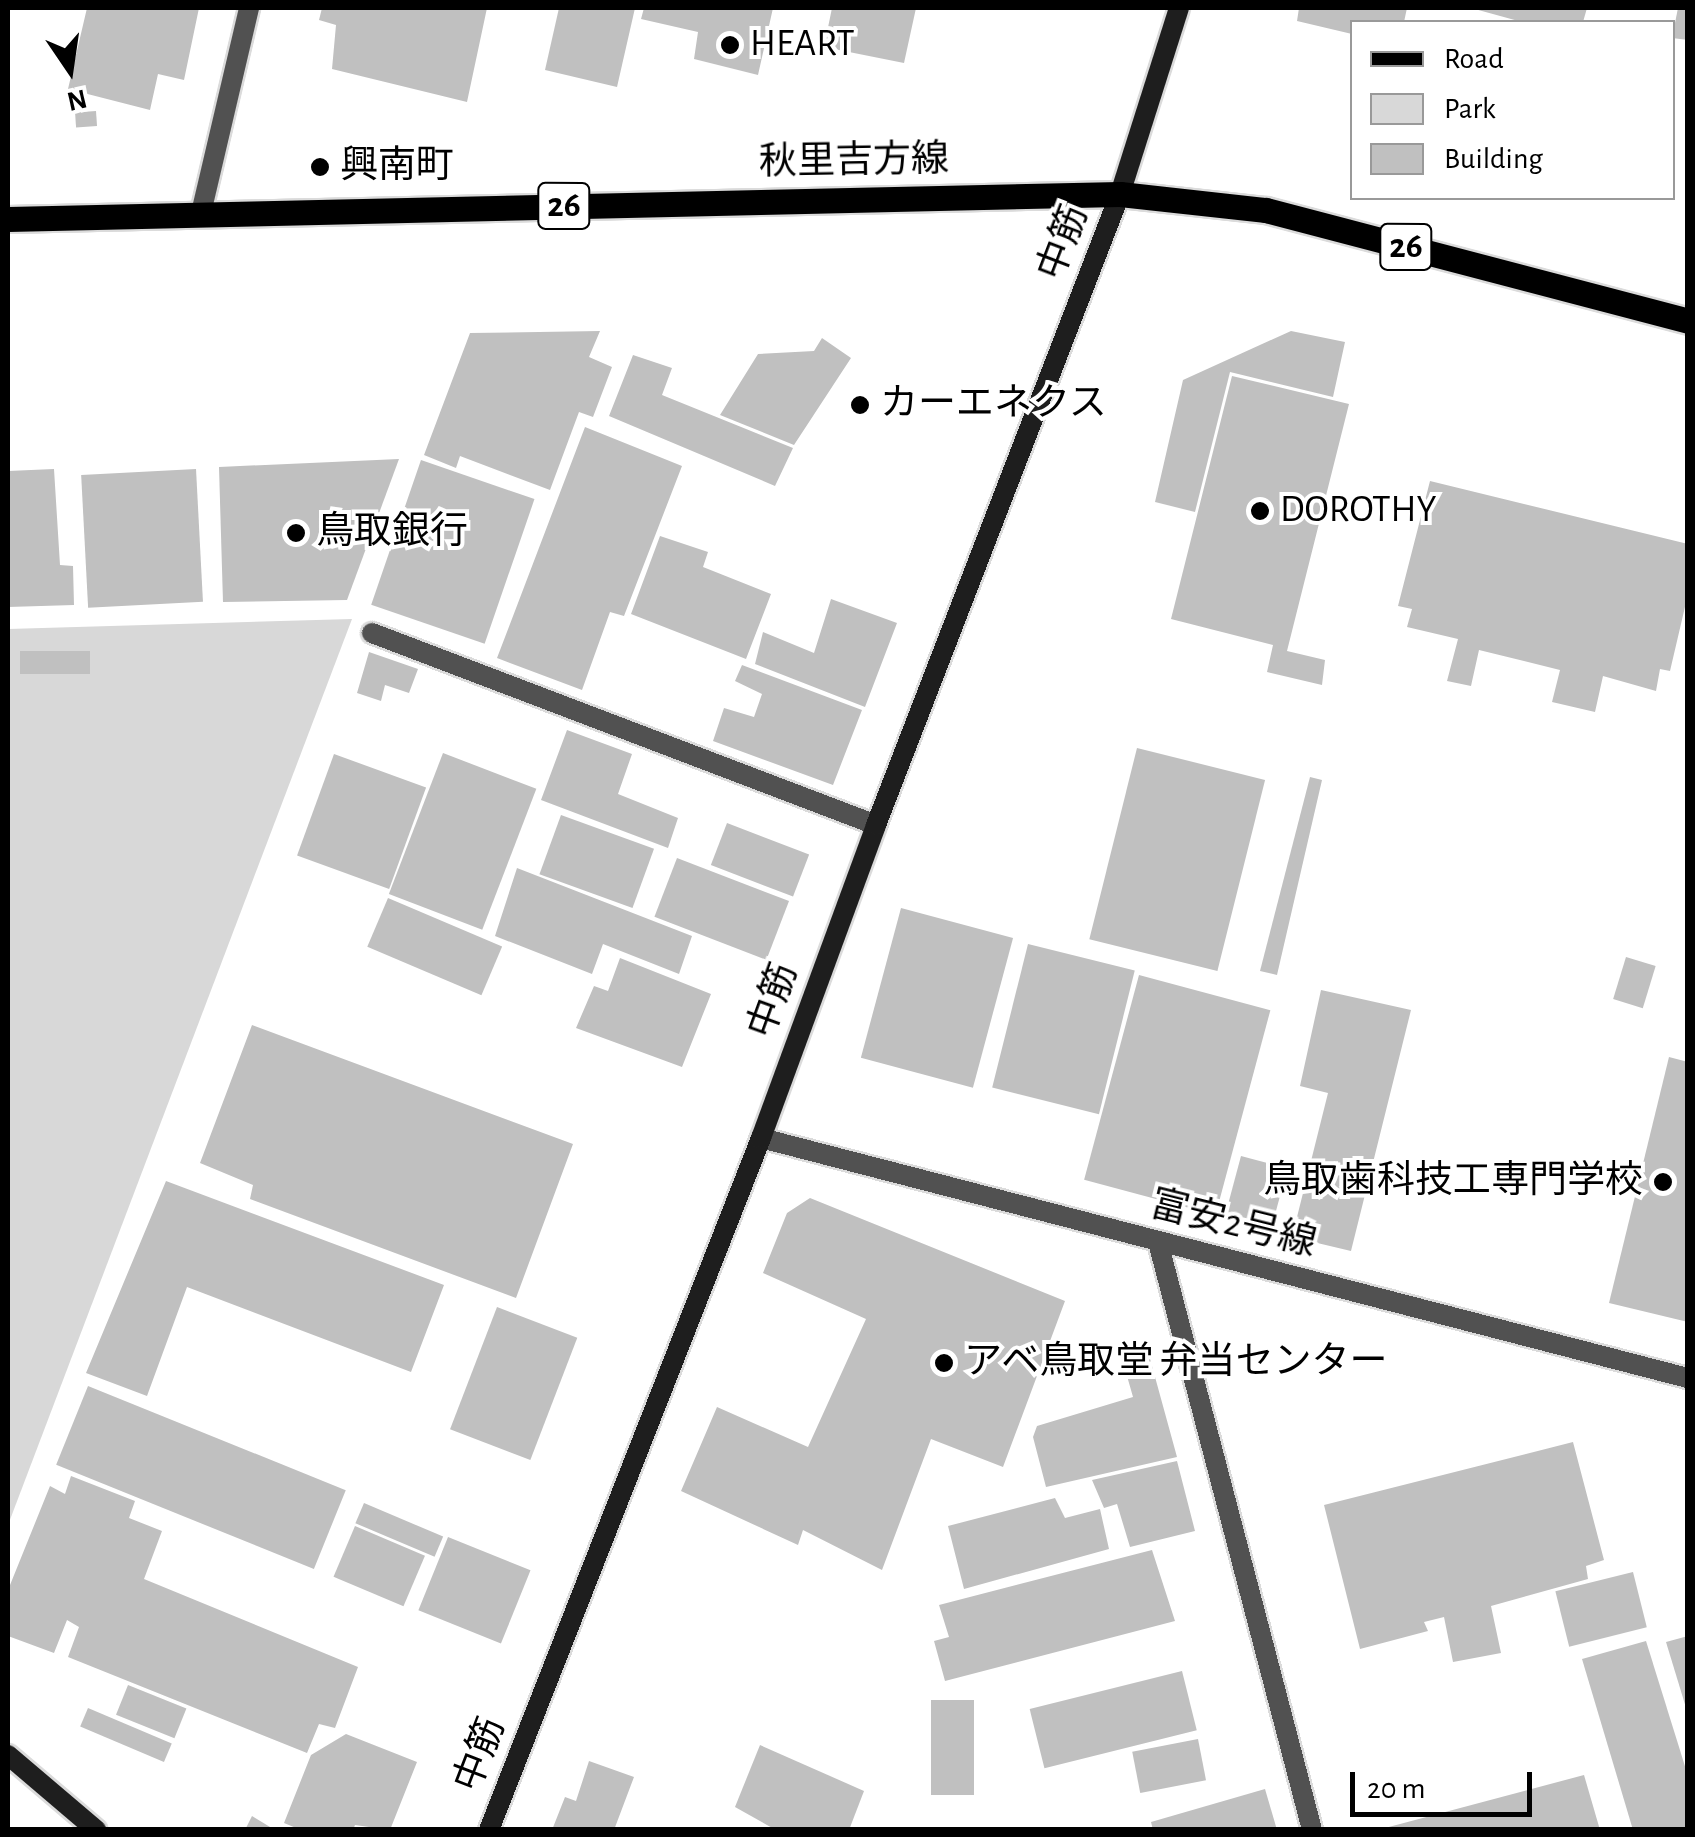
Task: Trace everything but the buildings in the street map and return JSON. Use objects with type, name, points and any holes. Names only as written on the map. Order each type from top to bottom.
[{"type":"main road","name":"秋里吉方線","points":[[8,219],[1120,194],[1266,210],[1688,320]]},
{"type":"street","points":[[201,213],[250,8]]},
{"type":"street","name":"中筋","points":[[489,1830],[761,1138],[876,825],[1120,194],[1179,8]]},
{"type":"street","points":[[372,633],[876,825]]},
{"type":"street","name":"富安2号線","points":[[761,1138],[1688,1378]]},
{"type":"street","points":[[1158,1242],[1312,1830]]},
{"type":"street","points":[[8,1754],[96,1830]]},
{"type":"green space","points":[[352,619],[8,1525],[8,629]]},
{"type":"place","name":"HEART","points":[[730,45]]},
{"type":"place","name":"興南町","points":[[320,167]]},
{"type":"place","name":"カーエネクス","points":[[860,405]]},
{"type":"place","name":"DOROTHY","points":[[1260,511]]},
{"type":"place","name":"鳥取銀行","points":[[296,533]]},
{"type":"place","name":"鳥取歯科技工専門学校","points":[[1663,1182]]},
{"type":"place","name":"アベ鳥取堂 弁当センター","points":[[944,1363]]}]
